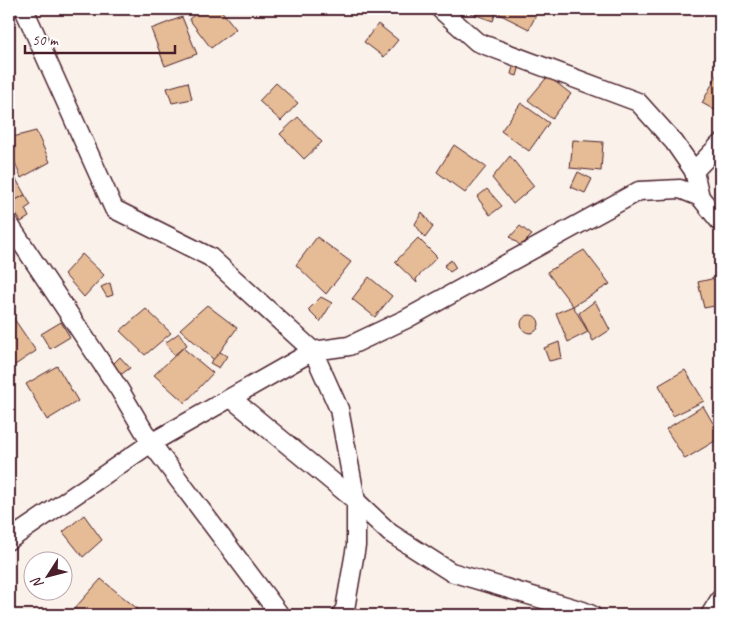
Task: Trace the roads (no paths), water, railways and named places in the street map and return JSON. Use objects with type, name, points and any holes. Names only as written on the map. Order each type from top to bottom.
[{"type":"street","points":[[24,9],[114,209],[210,257],[313,351],[339,409],[356,501],[356,546],[345,609],[341,615]]},
{"type":"street","points":[[440,9],[477,42],[638,102],[674,142],[694,171],[700,197],[720,222]]},
{"type":"street","points":[[694,171],[720,144]]},
{"type":"street","points":[[9,540],[151,443],[313,351],[349,346],[406,319],[639,191],[680,189],[700,197]]},
{"type":"street","points":[[9,224],[119,389],[151,443],[280,615]]},
{"type":"street","points":[[231,398],[356,501],[390,532],[451,572],[592,615]]},
{"type":"street","points":[[710,615],[720,599]]}]
